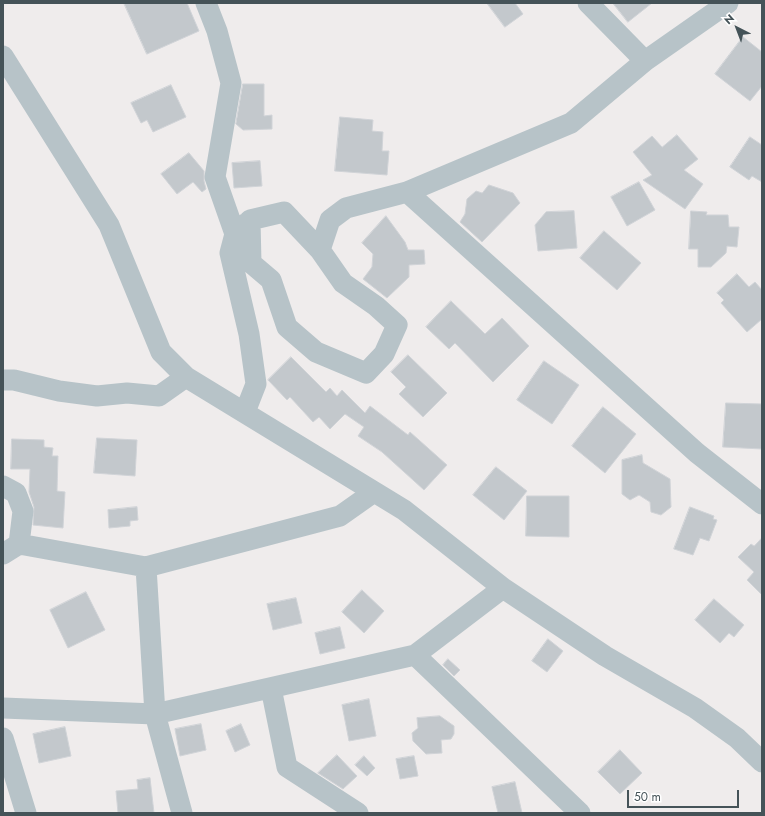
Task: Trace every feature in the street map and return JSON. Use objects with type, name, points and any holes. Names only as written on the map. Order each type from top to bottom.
[{"type":"street","points":[[206,3],[217,31],[231,83],[215,177],[235,234]]},
{"type":"street","points":[[588,3],[645,61]]},
{"type":"street","points":[[320,250],[330,220],[346,208],[407,192],[571,123],[645,61],[728,3]]},
{"type":"street","points":[[3,56],[109,225],[162,352],[186,377],[404,510],[503,588],[605,656],[694,708],[737,738],[762,762]]},
{"type":"street","points":[[407,192],[697,453],[762,504]]},
{"type":"street","points":[[245,412],[256,384],[249,334],[230,253],[235,234],[250,220],[284,212],[320,250],[343,283],[376,306],[397,325],[384,354],[366,373],[316,352],[287,327],[271,280],[251,264],[250,220]]},
{"type":"street","points":[[3,380],[14,380],[59,392],[97,396],[127,393],[159,396],[186,377]]},
{"type":"street","points":[[3,486],[16,493],[23,512],[11,549],[146,567],[340,516],[374,492]]},
{"type":"street","points":[[146,567],[155,714],[182,813]]},
{"type":"street","points":[[3,708],[155,714],[415,655],[503,588]]},
{"type":"street","points":[[415,655],[574,811]]},
{"type":"street","points":[[271,688],[287,767],[358,813]]},
{"type":"street","points":[[3,738],[26,813]]},
{"type":"building","points":[[124,3],[187,3],[199,31],[147,54]]},
{"type":"building","points":[[487,3],[515,3],[523,14],[505,27]]},
{"type":"building","points":[[613,3],[652,3],[628,22]]},
{"type":"building","points":[[743,37],[762,52],[762,86],[750,101],[715,74]]},
{"type":"building","points":[[243,84],[264,84],[264,116],[272,115],[272,129],[243,130],[236,124]]},
{"type":"building","points":[[171,85],[186,117],[153,132],[147,120],[141,123],[131,103]]},
{"type":"building","points":[[340,117],[373,120],[372,131],[383,132],[382,151],[389,151],[387,175],[335,171]]},
{"type":"building","points":[[677,135],[698,159],[684,170],[703,184],[685,209],[643,180],[652,175],[633,152],[652,136],[662,147]]},
{"type":"building","points":[[750,137],[762,145],[762,182],[752,176],[749,180],[730,167]]},
{"type":"building","points":[[189,153],[204,171],[206,189],[202,192],[193,182],[177,194],[161,174]]},
{"type":"building","points":[[260,161],[262,186],[234,188],[232,163]]},
{"type":"building","points":[[639,182],[655,210],[627,226],[611,197]]},
{"type":"building","points":[[489,185],[513,193],[520,203],[482,242],[460,222],[465,214],[467,199],[476,191],[482,193]]},
{"type":"building","points":[[574,211],[577,248],[538,251],[535,225],[546,212]]},
{"type":"building","points":[[691,211],[707,212],[706,215],[728,215],[729,227],[739,227],[737,247],[727,246],[726,253],[711,267],[698,267],[698,249],[689,249]]},
{"type":"building","points":[[386,216],[405,242],[408,250],[424,250],[425,264],[409,265],[409,277],[387,298],[363,279],[372,267],[373,254],[362,243]]},
{"type":"building","points":[[604,231],[641,263],[617,290],[580,258]]},
{"type":"building","points":[[737,274],[749,287],[755,282],[762,290],[762,319],[747,332],[721,303],[724,300],[717,293]]},
{"type":"building","points":[[451,301],[485,334],[502,318],[529,346],[493,382],[455,343],[449,349],[426,327]]},
{"type":"building","points":[[408,355],[447,393],[423,417],[399,394],[406,387],[391,372]]},
{"type":"building","points":[[291,357],[326,392],[330,388],[337,396],[342,390],[365,413],[370,406],[408,435],[410,432],[447,465],[424,490],[382,452],[358,436],[364,427],[345,414],[330,429],[319,417],[313,422],[290,397],[287,400],[268,380]]},
{"type":"building","points":[[544,361],[579,385],[552,424],[517,400]]},
{"type":"building","points":[[726,403],[762,404],[762,449],[723,447]]},
{"type":"building","points":[[603,407],[636,434],[605,473],[572,446]]},
{"type":"building","points":[[97,438],[137,440],[135,476],[94,473]]},
{"type":"building","points":[[12,439],[44,440],[44,447],[53,448],[52,456],[58,456],[57,491],[65,492],[63,528],[33,525],[34,507],[29,492],[30,469],[11,469]]},
{"type":"building","points":[[642,455],[643,463],[670,479],[671,507],[661,515],[651,512],[650,502],[639,495],[630,500],[622,494],[622,460]]},
{"type":"building","points":[[496,467],[527,491],[504,520],[473,495]]},
{"type":"building","points":[[527,496],[569,496],[569,537],[526,536]]},
{"type":"building","points":[[137,507],[138,520],[130,521],[130,526],[109,528],[108,510]]},
{"type":"building","points":[[690,507],[714,516],[713,519],[717,520],[709,541],[700,538],[693,555],[674,549]]},
{"type":"building","points":[[762,538],[762,595],[747,580],[754,572],[738,557],[751,544],[754,546]]},
{"type":"building","points":[[362,590],[384,611],[364,633],[342,612]]},
{"type":"building","points":[[86,592],[105,630],[68,648],[50,610]]},
{"type":"building","points":[[296,598],[302,623],[273,630],[267,604]]},
{"type":"building","points":[[714,599],[744,625],[734,637],[729,633],[720,643],[695,620]]},
{"type":"building","points":[[340,627],[345,648],[320,654],[315,633]]},
{"type":"building","points":[[548,639],[563,651],[547,672],[532,661]]},
{"type":"building","points":[[448,659],[460,670],[454,676],[443,665]]},
{"type":"building","points":[[369,699],[376,736],[349,741],[342,705]]},
{"type":"building","points":[[440,716],[454,726],[454,734],[451,739],[441,740],[442,753],[426,754],[413,741],[412,733],[418,728],[417,718]]},
{"type":"building","points":[[201,724],[206,750],[180,756],[175,729]]},
{"type":"building","points":[[241,724],[250,745],[235,752],[226,731]]},
{"type":"building","points":[[65,727],[71,756],[39,763],[33,734]]},
{"type":"building","points":[[620,750],[642,773],[620,794],[598,772]]},
{"type":"building","points":[[337,755],[357,776],[343,789],[318,773]]},
{"type":"building","points":[[364,756],[375,768],[367,776],[355,765]]},
{"type":"building","points":[[414,756],[418,776],[400,779],[396,759]]},
{"type":"building","points":[[150,778],[154,813],[118,813],[116,791],[138,789],[137,780]]},
{"type":"building","points":[[515,782],[522,813],[498,813],[492,787]]}]
